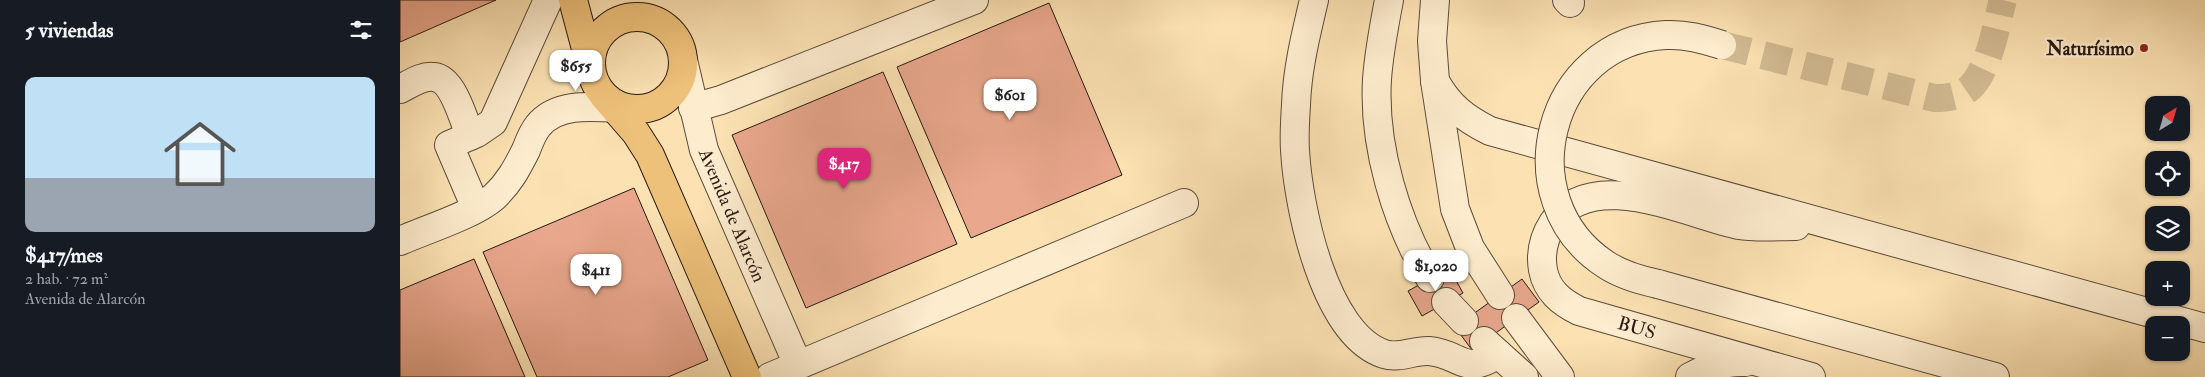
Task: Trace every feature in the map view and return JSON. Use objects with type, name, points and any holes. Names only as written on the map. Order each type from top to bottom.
[{"type":"main road","points":[[573,0],[595,82],[617,104],[650,155],[747,377]]},
{"type":"main road","points":[[617,104],[649,108],[669,96],[675,90],[682,76],[683,60],[679,44],[653,0]]},
{"type":"main road","points":[[591,68],[591,54],[596,40],[605,28],[618,20],[632,16],[646,17],[660,23],[671,32]]},
{"type":"lane","points":[[476,208],[448,145],[470,136],[493,122],[548,0]]},
{"type":"lane","points":[[693,108],[721,100],[974,0]]},
{"type":"lane","points":[[1314,0],[1304,42],[1296,102],[1295,150],[1302,202],[1314,248],[1339,314],[1360,340],[1385,354],[1396,356],[1433,352],[1463,368],[1477,371],[1483,368],[1491,348],[1524,377]]},
{"type":"lane","points":[[1389,0],[1377,80],[1378,119],[1391,190],[1404,227],[1425,270]]},
{"type":"lane","points":[[1435,0],[1432,41],[1435,81],[1455,209],[1470,248],[1500,295]]},
{"type":"lane","points":[[1722,45],[1695,36],[1666,35],[1638,40],[1612,51],[1589,67],[1571,88],[1557,114],[1550,141],[1549,169],[1554,197],[1566,223],[1583,246],[1605,264],[1630,277],[1996,377]]},
{"type":"lane","name":"Avenida de Alarcón","points":[[683,60],[704,150],[798,365]]},
{"type":"lane","points":[[400,88],[426,77],[434,77],[444,81],[450,88],[470,136]]},
{"type":"lane","points":[[1435,81],[1444,98],[1458,113],[1490,130],[2205,328]]},
{"type":"lane","points":[[400,241],[476,208],[493,198],[514,176],[538,126],[547,117],[560,110],[617,104]]},
{"type":"lane","name":"BUS","points":[[1811,377],[1579,311],[1564,303],[1551,291],[1544,277],[1541,262],[1543,246],[1549,229],[1557,218],[1572,204],[1608,195],[1634,196],[1741,225],[1832,226]]},
{"type":"lane","points":[[770,377],[1184,203]]},
{"type":"lane","points":[[1516,318],[1560,377]]},
{"type":"lane","points":[[1690,377],[1709,367],[1735,362],[1761,363]]},
{"type":"building","points":[[400,0],[496,0],[400,42]]},
{"type":"building","points":[[1049,3],[1122,175],[971,238],[897,67]]},
{"type":"building","points":[[883,72],[957,244],[806,308],[732,135]]},
{"type":"building","points":[[634,188],[708,360],[668,377],[537,377],[483,252]]},
{"type":"building","points":[[474,259],[525,377],[400,377],[400,290]]},
{"type":"building","points":[[1449,268],[1463,293],[1422,316],[1408,291]]},
{"type":"building","points":[[1522,279],[1539,302],[1472,350],[1455,327]]},
{"type":"tunnel","points":[[1722,45],[1934,98],[1949,97],[1964,92],[1979,76],[1990,51],[2003,0]]},
{"type":"place","name":"Naturísimo","points":[[2144,48]]}]
